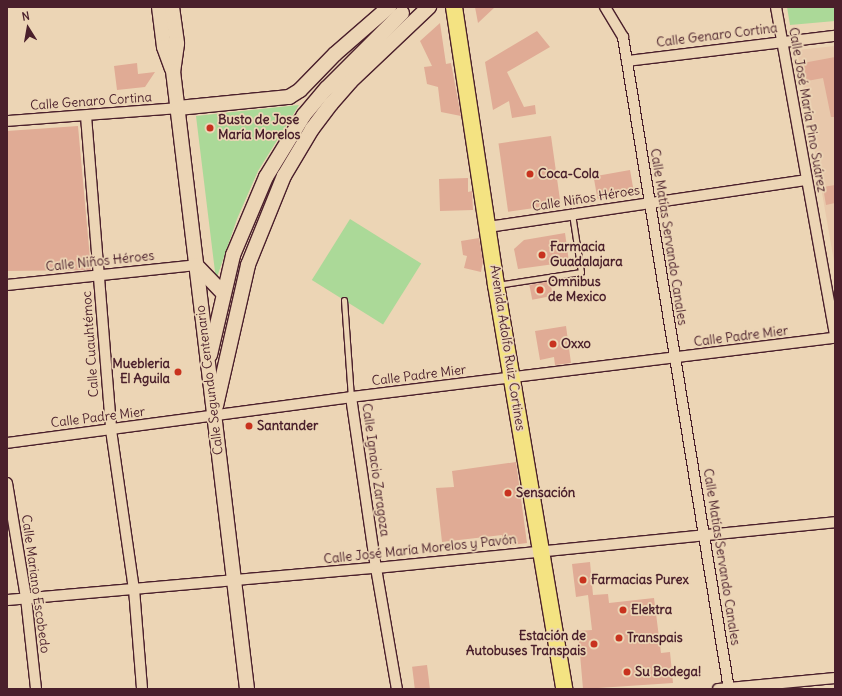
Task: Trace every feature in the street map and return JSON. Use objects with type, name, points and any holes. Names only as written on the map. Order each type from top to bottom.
[{"type":"main road","name":"Avenida Adolfo Ruiz Cortines","points":[[451,11],[564,689]]},
{"type":"street","name":"Calle Segundo Centenario","points":[[159,7],[164,47],[173,71],[178,108],[213,416],[247,689]]},
{"type":"street","name":"Calle Segundo Centenario","points":[[172,7],[177,44],[173,71]]},
{"type":"street","points":[[178,108],[289,97],[300,90],[340,49],[389,7]]},
{"type":"street","name":"Calle Matías Servando Canales","points":[[605,7],[623,38],[648,202],[729,688]]},
{"type":"street","name":"Calle José María Pino Suárez","points":[[776,7],[835,337]]},
{"type":"street","points":[[208,368],[223,294],[233,255],[266,177],[304,116],[327,88],[401,10],[425,10]]},
{"type":"street","points":[[213,416],[248,265],[281,183],[297,152],[331,104],[425,10]]},
{"type":"street","name":"Calle Genaro Cortina","points":[[627,61],[782,41],[835,36]]},
{"type":"street","name":"Calle Genaro Cortina","points":[[7,121],[178,108]]},
{"type":"street","name":"Calle Cuauhtémoc","points":[[86,116],[111,430],[134,589],[142,689]]},
{"type":"street","points":[[266,177],[281,183]]},
{"type":"street","name":"Calle Niños Héroes","points":[[488,226],[806,180]]},
{"type":"street","points":[[196,265],[223,294]]},
{"type":"street","name":"Calle Niños Héroes","points":[[7,285],[196,265]]},
{"type":"street","name":"Calle Padre Mier","points":[[7,443],[351,397],[835,337]]},
{"type":"street","name":"Calle Ignacio Zaragoza","points":[[351,397],[376,568],[397,689]]},
{"type":"street","name":"Calle Mariano Escobedo","points":[[7,483],[26,598],[36,689]]},
{"type":"street","name":"Calle José María Morelos y Pavón","points":[[7,600],[376,568],[835,522]]},
{"type":"street","points":[[718,689],[835,678]]},
{"type":"lane","points":[[496,285],[581,272],[572,214]]},
{"type":"lane","points":[[344,300],[351,397]]},
{"type":"shaded area","points":[[835,46],[835,267],[797,50]]},
{"type":"green space","points":[[787,7],[835,7],[835,21],[790,25]]},
{"type":"green space","points":[[299,105],[258,171],[237,219],[216,280],[196,116]]},
{"type":"green space","points":[[350,219],[421,264],[383,325],[312,280]]},
{"type":"building","points":[[475,7],[495,7],[478,23]]},
{"type":"building","points":[[440,23],[446,64],[451,63],[461,116],[441,112],[438,87],[427,84],[424,67],[432,66],[420,41]]},
{"type":"building","points":[[537,31],[550,47],[507,72],[524,107],[535,105],[536,114],[512,118],[509,101],[493,110],[485,62]]},
{"type":"building","points":[[835,57],[835,117],[831,117],[823,78],[807,81],[803,63]]},
{"type":"building","points":[[137,63],[138,74],[155,72],[145,87],[117,90],[114,66]]},
{"type":"building","points":[[78,126],[91,270],[7,271],[7,131]]},
{"type":"building","name":"Coca-Cola","points":[[551,136],[561,204],[508,212],[499,143]]},
{"type":"building","points":[[630,170],[634,193],[598,199],[594,176]]},
{"type":"building","points":[[468,178],[468,192],[472,191],[473,210],[440,211],[439,179]]},
{"type":"building","points":[[835,185],[835,203],[826,205],[823,187]]},
{"type":"building","name":"Farmacia Guadalajara","points":[[565,233],[569,262],[518,269],[514,249],[524,240]]},
{"type":"building","points":[[479,238],[483,261],[481,272],[464,268],[467,256],[463,255],[461,241]]},
{"type":"building","points":[[550,281],[553,296],[532,300],[529,285]]},
{"type":"building","name":"Oxxo","points":[[566,326],[571,363],[555,365],[554,357],[540,360],[535,331]]},
{"type":"building","points":[[516,462],[527,543],[503,546],[502,535],[442,542],[436,488],[454,487],[452,471]]},
{"type":"building","points":[[590,562],[593,595],[608,594],[609,603],[654,598],[661,653],[670,652],[673,683],[583,689],[578,631],[592,630],[588,595],[576,597],[572,564]]},
{"type":"building","points":[[427,665],[430,689],[415,689],[412,667]]},
{"type":"place","name":"Busto de Jose María Morelos","points":[[210,128]]},
{"type":"place","name":"Coca-Cola","points":[[530,174]]},
{"type":"place","name":"Farmacia Guadalajara","points":[[542,255]]},
{"type":"place","name":"Omnibus de Mexico","points":[[540,290]]},
{"type":"place","name":"Oxxo","points":[[553,344]]},
{"type":"place","name":"Muebleria El Aguila","points":[[178,372]]},
{"type":"place","name":"Santander","points":[[249,426]]},
{"type":"place","name":"Sensación","points":[[508,493]]},
{"type":"place","name":"Farmacias Purex","points":[[583,580]]},
{"type":"place","name":"Elektra","points":[[623,610]]},
{"type":"place","name":"Transpais","points":[[619,638]]},
{"type":"place","name":"Estación de Autobuses Transpais","points":[[594,644]]},
{"type":"place","name":"Su Bodega!","points":[[627,672]]}]
